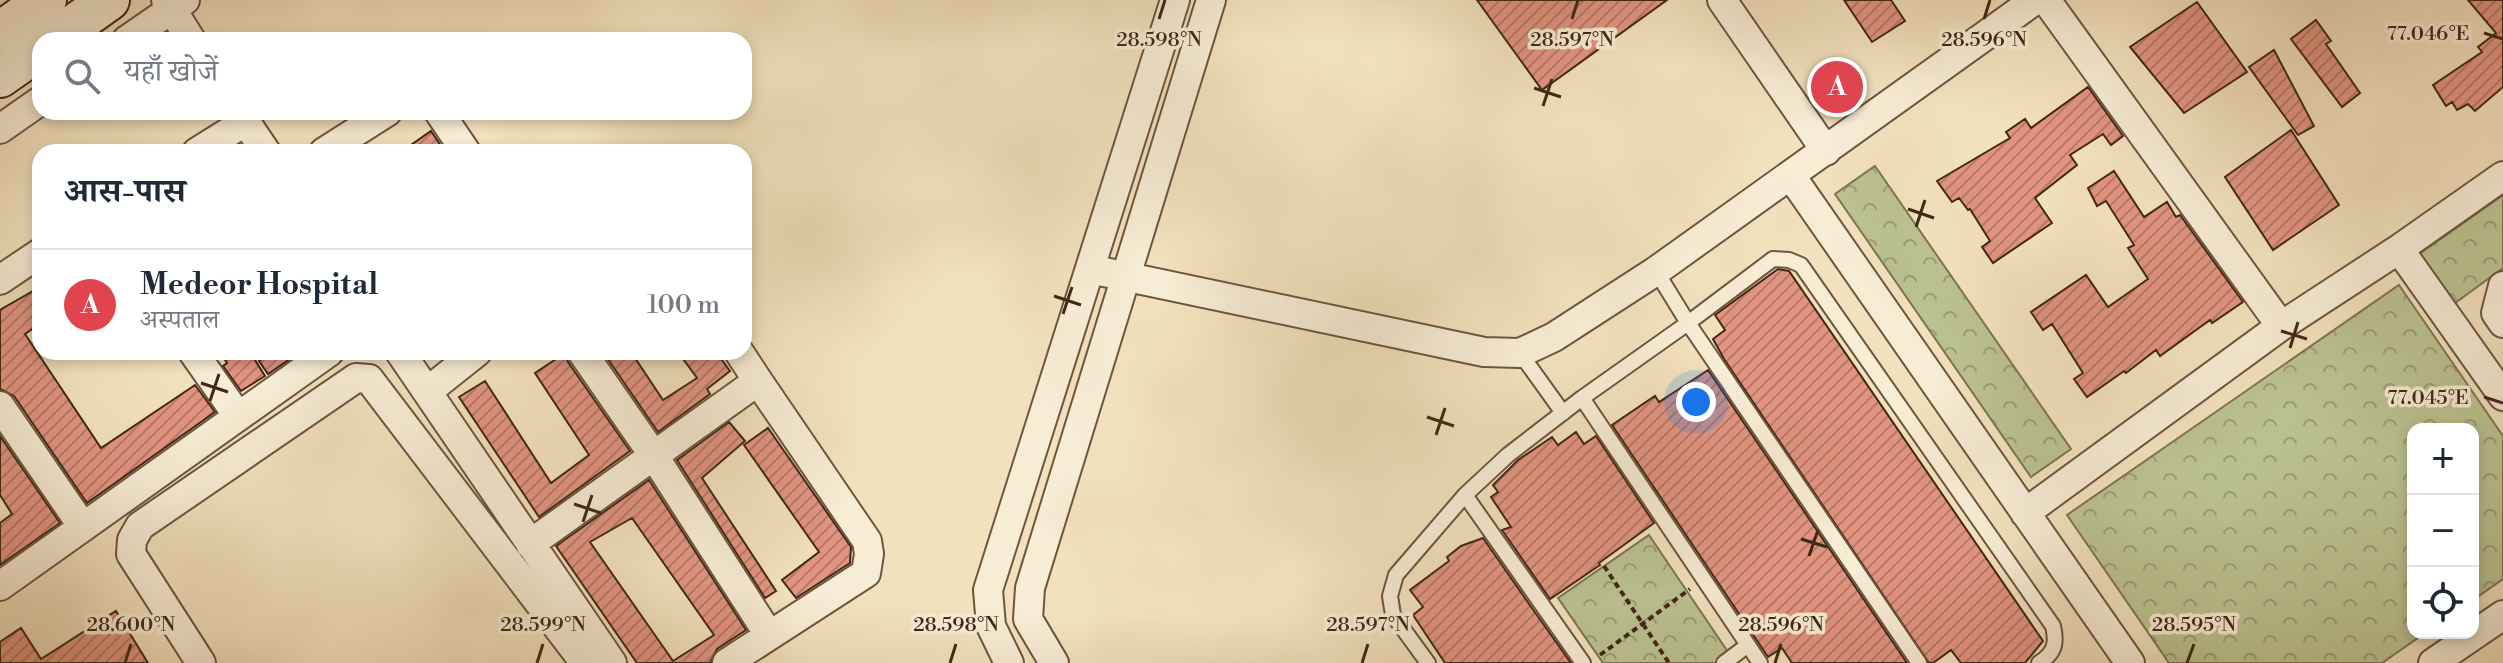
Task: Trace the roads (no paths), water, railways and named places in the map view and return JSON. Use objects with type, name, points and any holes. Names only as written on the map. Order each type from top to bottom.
[{"type":"main road","points":[[0,32],[46,0]]},
{"type":"main road","points":[[64,32],[109,0]]},
{"type":"main road","points":[[0,77],[32,55]]},
{"type":"street","points":[[1009,663],[991,626],[988,590],[1175,0]]},
{"type":"street","points":[[1054,663],[1028,619],[1030,588],[1211,0]]},
{"type":"street","points":[[1722,0],[1826,151]]},
{"type":"street","points":[[1090,269],[1484,352],[1520,353],[1554,337],[1656,271],[2035,0]]},
{"type":"street","points":[[2046,0],[2281,326]]},
{"type":"street","points":[[137,32],[174,3],[187,32]]},
{"type":"street","points":[[0,129],[32,107]]},
{"type":"street","points":[[207,144],[238,120]]},
{"type":"street","points":[[244,120],[261,144]]},
{"type":"street","points":[[337,144],[374,120]]},
{"type":"street","points":[[444,120],[461,144]]},
{"type":"street","points":[[1791,176],[2130,663]]},
{"type":"street","points":[[2025,513],[2281,326],[2503,176]]},
{"type":"street","points":[[2399,249],[2503,396]]},
{"type":"street","points":[[0,280],[32,258]]},
{"type":"street","points":[[2503,286],[2496,313],[2503,323]]},
{"type":"street","points":[[199,360],[238,416]]},
{"type":"street","points":[[0,586],[318,360]]},
{"type":"street","points":[[406,360],[612,663]]},
{"type":"street","points":[[428,391],[467,360]]},
{"type":"street","points":[[588,360],[654,456],[769,635]]},
{"type":"street","points":[[727,663],[866,573],[869,554],[867,541],[744,360]]},
{"type":"street","points":[[201,663],[131,554],[132,540],[140,526],[356,378],[369,379],[585,663]]},
{"type":"street","points":[[530,544],[758,381]]},
{"type":"street","points":[[0,406],[83,527]]},
{"type":"street","points":[[2433,663],[2503,615]]},
{"type":"lane","points":[[1428,663],[1393,615],[1390,596],[1396,575],[1465,495],[1508,455],[1773,259],[1801,265],[2053,626],[2057,641],[2050,656],[2039,663]]},
{"type":"lane","points":[[1656,271],[1919,663]]},
{"type":"lane","points":[[1520,353],[1563,413]]},
{"type":"lane","points":[[1582,398],[1760,663]]},
{"type":"lane","points":[[1465,495],[1583,663]]},
{"type":"lane","points":[[1724,663],[1748,645]]},
{"type":"place","name":"Medeor Hospital","points":[[1837,87]]}]
